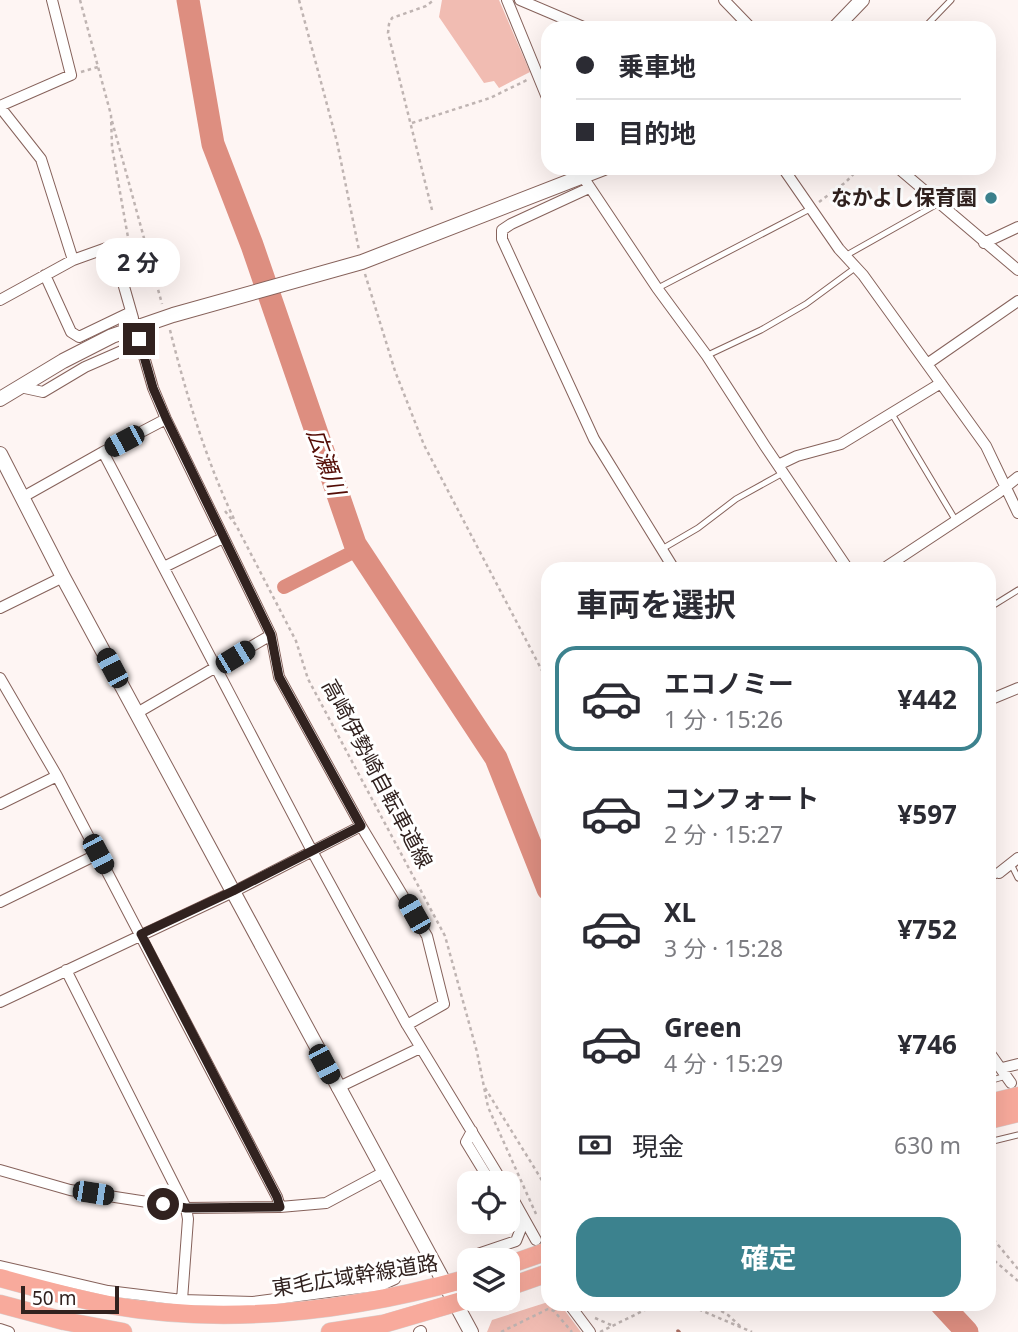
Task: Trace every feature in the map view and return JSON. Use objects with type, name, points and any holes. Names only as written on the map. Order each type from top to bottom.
[{"type":"highway","points":[[996,1095],[1009,1081]]},
{"type":"highway","points":[[996,1118],[1018,1113]]},
{"type":"highway","points":[[520,1258],[541,1247]]},
{"type":"highway","name":"東毛広域幹線道路","points":[[1,1270],[57,1294],[111,1305],[183,1313],[260,1308],[311,1311],[457,1282]]},
{"type":"highway","points":[[520,1283],[541,1275]]},
{"type":"highway","name":"東毛広域幹線道路","points":[[330,1332],[378,1328],[457,1303]]},
{"type":"highway","points":[[0,1304],[98,1330],[123,1332]]},
{"type":"street","points":[[52,0],[71,75],[0,107],[41,159],[73,260]]},
{"type":"street","points":[[507,0],[541,82]]},
{"type":"street","points":[[520,0],[570,21]]},
{"type":"street","points":[[724,0],[744,21]]},
{"type":"street","points":[[842,21],[862,0]]},
{"type":"street","points":[[788,175],[986,446],[1018,513]]},
{"type":"street","points":[[906,175],[1018,270]]},
{"type":"street","points":[[0,399],[111,336],[361,263],[582,178]]},
{"type":"street","points":[[582,178],[707,356],[843,562]]},
{"type":"street","points":[[582,178],[502,230],[502,239],[594,439],[670,562]]},
{"type":"street","points":[[984,243],[1018,227]]},
{"type":"street","points":[[0,300],[45,275],[73,260],[109,246],[117,247],[132,315],[79,337],[71,332],[45,275]]},
{"type":"street","points":[[927,364],[1018,301]]},
{"type":"street","points":[[20,387],[43,392],[85,367],[139,341],[153,388],[166,418],[271,635],[279,677],[361,826],[427,936],[444,1004],[407,1026]]},
{"type":"street","points":[[780,469],[797,456],[841,444],[941,383]]},
{"type":"street","points":[[23,497],[166,418]]},
{"type":"street","points":[[103,452],[407,1026],[496,1171]]},
{"type":"street","points":[[0,454],[63,577],[337,1088],[445,1285],[457,1295]]},
{"type":"street","points":[[894,562],[1018,477]]},
{"type":"street","points":[[164,567],[223,538]]},
{"type":"street","points":[[0,608],[63,577]]},
{"type":"street","points":[[137,713],[271,635]]},
{"type":"street","points":[[0,678],[5,700],[57,776],[280,1207]]},
{"type":"street","points":[[996,697],[1018,688]]},
{"type":"street","points":[[0,804],[57,776]]},
{"type":"street","points":[[0,1002],[233,891],[361,826]]},
{"type":"street","points":[[0,902],[98,854]]},
{"type":"street","points":[[999,873],[1014,861]]},
{"type":"street","points":[[66,970],[186,1208],[188,1219],[182,1300]]},
{"type":"street","points":[[337,1088],[420,1048]]},
{"type":"street","points":[[996,1062],[1009,1081],[1018,1065]]},
{"type":"street","points":[[472,1131],[466,1142],[484,1171]]},
{"type":"street","points":[[0,1170],[70,1190],[186,1208],[280,1207],[326,1203],[384,1172]]},
{"type":"street","points":[[520,1210],[541,1244]]},
{"type":"street","points":[[495,1248],[516,1241],[519,1234]]},
{"type":"street","points":[[1,1270],[108,1291],[260,1308],[382,1285],[396,1279]]},
{"type":"street","points":[[466,1311],[471,1332]]},
{"type":"street","points":[[574,1311],[590,1332]]},
{"type":"street","points":[[0,1329],[9,1332]]},
{"type":"lane","points":[[931,21],[951,0]]},
{"type":"lane","points":[[845,256],[939,203]]},
{"type":"lane","points":[[657,288],[810,209]]},
{"type":"lane","points":[[707,356],[806,304],[855,268]]},
{"type":"lane","points":[[892,414],[957,521]]},
{"type":"lane","points":[[662,549],[698,528],[780,469]]},
{"type":"lane","points":[[996,604],[1018,590]]},
{"type":"lane","points":[[1014,861],[1018,878]]},
{"type":"lane","points":[[996,1140],[1018,1135]]},
{"type":"path","name":"高崎伊勢崎自転車道線","points":[[80,0],[202,436],[222,494],[296,641],[308,679],[445,936],[477,1052],[488,1107],[537,1216]]},
{"type":"path","points":[[299,0],[337,142],[361,263],[395,371],[424,445],[541,668]]},
{"type":"path","points":[[432,210],[388,24],[392,18],[426,6],[434,0]]},
{"type":"path","points":[[81,72],[98,67]]},
{"type":"path","points":[[412,122],[490,97],[538,75]]},
{"type":"path","name":"高崎伊勢崎自転車道線","points":[[112,121],[112,147],[130,251]]},
{"type":"path","points":[[810,209],[852,175]]},
{"type":"path","name":"高崎伊勢崎自転車道線","points":[[219,504],[236,525]]},
{"type":"path","name":"高崎伊勢崎自転車道線","points":[[483,1085],[541,1179]]},
{"type":"path","points":[[996,1242],[1018,1269]]},
{"type":"path","points":[[996,1262],[1018,1281]]},
{"type":"path","points":[[501,1332],[544,1311]]},
{"type":"path","points":[[554,1311],[572,1332]]},
{"type":"path","points":[[600,1332],[642,1311]]},
{"type":"path","points":[[703,1311],[752,1332]]},
{"type":"path","points":[[721,1311],[743,1328]]},
{"type":"path","points":[[589,1315],[611,1325]]},
{"type":"shaded area","points":[[442,0],[499,0],[530,72],[499,88],[494,81],[484,83],[439,17]]},
{"type":"shaded area","points":[[541,1304],[541,1311],[565,1311],[581,1332],[487,1332],[492,1320]]},
{"type":"waterway","name":"広瀬川","points":[[188,0],[213,144],[252,245],[355,544],[496,758],[541,871]]},
{"type":"waterway","points":[[284,587],[359,549]]},
{"type":"waterway","name":"広瀬川","points":[[948,1311],[967,1332]]},
{"type":"place","name":"なかよし保育園","points":[[991,198]]},
{"type":"route","points":[[139,339],[153,388],[166,418],[271,635],[279,677],[361,826],[141,934],[280,1207],[186,1208],[163,1204]]}]
